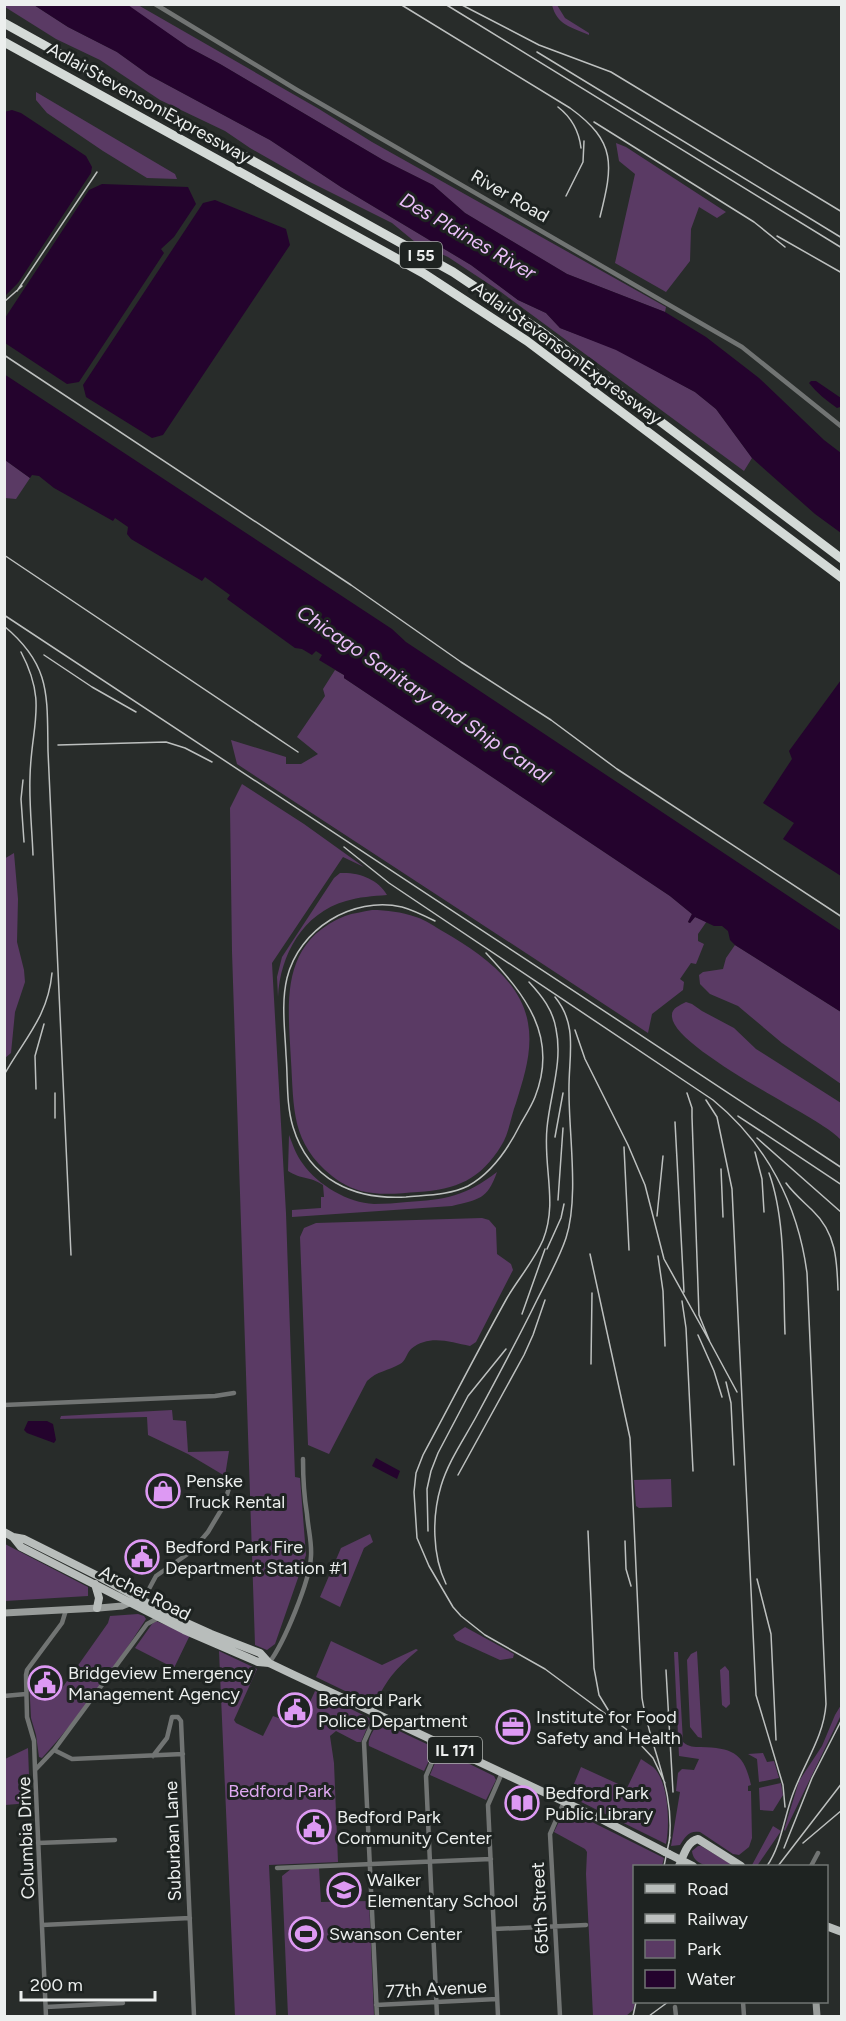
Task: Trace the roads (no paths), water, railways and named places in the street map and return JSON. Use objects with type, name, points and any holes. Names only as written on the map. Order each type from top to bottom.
[{"type":"highway","name":"Adlai Stevenson Expressway","points":[[4,23],[453,272],[542,332],[842,559]]},
{"type":"highway","name":"Adlai Stevenson Expressway","points":[[4,42],[392,256],[482,310],[528,341],[842,579]]},
{"type":"main road","name":"Archer Road","points":[[4,1532],[24,1539],[211,1634],[260,1653],[269,1663]]},
{"type":"main road","name":"Archer Road","points":[[13,1537],[21,1547],[158,1618],[219,1647],[258,1662],[269,1663],[377,1713],[564,1802],[667,1853],[680,1863]]},
{"type":"main road","points":[[95,1584],[99,1598],[96,1608]]},
{"type":"main road","points":[[680,1863],[691,1842],[698,1839],[739,1865]]},
{"type":"street","name":"River Road","points":[[154,4],[297,90],[742,347],[842,427]]},
{"type":"street","points":[[4,1405],[234,1393]]},
{"type":"street","points":[[269,1663],[278,1652],[309,1570],[311,1558],[303,1489],[303,1459]]},
{"type":"street","points":[[4,1612],[122,1606],[143,1600],[156,1576],[192,1551],[208,1532],[223,1507],[231,1482]]},
{"type":"street","points":[[35,1770],[34,1741],[28,1722],[27,1670],[62,1623],[66,1610]]},
{"type":"street","points":[[147,1624],[148,1611]]},
{"type":"street","name":"Columbia Drive","points":[[46,2016],[35,1770],[54,1750],[147,1624],[158,1618]]},
{"type":"street","points":[[4,1696],[26,1694]]},
{"type":"street","points":[[377,1713],[364,1742],[377,2016]]},
{"type":"street","name":"Suburban Lane","points":[[153,1756],[167,1738],[170,1719],[174,1716],[178,1717],[181,1721],[183,1754],[194,2016]]},
{"type":"street","points":[[437,2016],[426,1776],[440,1743]]},
{"type":"street","points":[[54,1750],[72,1759],[183,1754]]},
{"type":"street","points":[[498,2016],[488,1805],[502,1773]]},
{"type":"street","name":"65th Street","points":[[560,2016],[550,1830],[564,1802]]},
{"type":"street","points":[[38,1843],[115,1840]]},
{"type":"street","points":[[812,1865],[818,1853]]},
{"type":"street","points":[[277,1868],[491,1859]]},
{"type":"street","points":[[42,1925],[190,1918]]},
{"type":"street","points":[[494,1929],[586,1925]]},
{"type":"street","name":"77th Avenue","points":[[376,2005],[497,1999]]},
{"type":"street","points":[[46,2007],[123,2003]]},
{"type":"street","points":[[675,2007],[676,2016]]},
{"type":"water","name":"Des Plaines River","points":[[34,5],[128,5],[188,47],[383,160],[433,185],[465,213],[567,274],[665,312],[706,337],[759,378],[824,440],[841,453],[841,533],[815,514],[752,458],[716,409],[695,392],[616,350],[560,328],[546,313],[518,300],[471,265],[341,187],[270,140],[149,75],[117,52],[68,27]]},
{"type":"water","points":[[12,110],[21,113],[86,156],[92,167],[91,173],[18,283],[5,296],[4,112]]},
{"type":"water","points":[[102,184],[188,187],[196,204],[174,237],[161,249],[164,253],[79,382],[67,384],[5,343],[5,318],[89,190]]},
{"type":"water","points":[[215,200],[286,229],[290,245],[163,435],[152,438],[86,397],[83,385],[203,203]]},
{"type":"water","name":"Chicago Sanitary and Ship Canal","points":[[4,374],[392,629],[406,642],[841,931],[841,1012],[735,945],[730,940],[728,931],[722,926],[714,926],[695,917],[690,923],[688,922],[692,914],[670,896],[344,678],[344,675],[319,660],[322,655],[316,651],[312,655],[295,648],[227,599],[230,595],[205,577],[202,581],[131,539],[127,534],[128,527],[115,518],[113,521],[54,488],[39,476],[32,475],[30,478],[5,460]]},
{"type":"water","points":[[816,381],[841,398],[840,407],[837,408],[822,397],[809,383]]},
{"type":"water","points":[[841,680],[841,876],[783,839],[794,823],[763,803],[792,759],[789,751]]},
{"type":"water","points":[[28,1421],[47,1421],[53,1424],[56,1440],[54,1443],[27,1433],[24,1430]]},
{"type":"water","points":[[376,1458],[400,1471],[397,1479],[372,1466]]},
{"type":"railway","points":[[400,4],[570,108],[585,120],[604,144],[608,156],[609,169],[600,217]]},
{"type":"railway","points":[[445,4],[842,248]]},
{"type":"railway","points":[[460,4],[539,45],[611,72],[842,212]]},
{"type":"railway","points":[[537,52],[842,238]]},
{"type":"railway","points":[[558,107],[574,125],[581,148]]},
{"type":"railway","points":[[594,122],[754,222],[785,247]]},
{"type":"railway","points":[[566,196],[583,162],[584,141]]},
{"type":"railway","points":[[17,291],[97,172]]},
{"type":"railway","points":[[777,236],[842,273]]},
{"type":"railway","points":[[4,302],[22,286]]},
{"type":"railway","points":[[4,355],[551,720],[617,769],[842,917]]},
{"type":"railway","points":[[4,555],[298,752]]},
{"type":"railway","points":[[4,615],[842,1168]]},
{"type":"railway","points":[[4,626],[31,654],[43,682],[46,697],[71,1255]]},
{"type":"railway","points":[[21,652],[29,670],[36,700],[30,787],[33,855]]},
{"type":"railway","points":[[44,655],[92,687],[136,712]]},
{"type":"railway","points":[[58,745],[166,742],[185,748],[212,762]]},
{"type":"railway","points":[[23,780],[21,799],[24,842]]},
{"type":"railway","points":[[344,847],[389,883],[713,1100],[749,1136],[764,1156],[788,1200],[803,1248],[807,1273],[826,1704],[822,1727],[794,1791],[779,1839],[768,1865]]},
{"type":"railway","points":[[435,921],[402,907],[383,905],[365,907],[330,920],[315,931],[293,960],[285,987],[284,1007],[289,1109],[300,1145],[310,1161],[336,1183],[369,1195],[387,1197],[446,1193],[477,1181],[505,1151],[535,1097],[543,1055],[540,1036],[525,1001],[486,953]]},
{"type":"railway","points":[[4,1075],[40,1015],[50,989],[52,973]]},
{"type":"railway","points":[[529,982],[550,1009],[558,1041],[557,1066],[546,1142],[550,1199],[547,1226],[543,1240],[531,1263],[507,1298],[423,1455],[416,1473],[414,1492],[417,1538],[429,1566],[453,1607],[461,1616],[485,1635],[545,1669],[626,1729],[653,1758],[665,1783]]},
{"type":"railway","points":[[446,1584],[438,1561],[435,1535],[436,1510],[444,1477],[553,1269],[570,1222],[573,1186],[569,1093],[571,1043],[567,1019],[555,997]]},
{"type":"railway","points":[[36,1089],[35,1056],[44,1024]]},
{"type":"railway","points":[[575,1030],[585,1059],[628,1145],[645,1185],[664,1259],[710,1342]]},
{"type":"railway","points":[[55,1093],[55,1118]]},
{"type":"railway","points":[[555,1137],[563,1093]]},
{"type":"railway","points":[[687,1093],[692,1108],[699,1315],[710,1342],[737,1392]]},
{"type":"railway","points":[[706,1100],[717,1117],[732,1189],[756,1695],[783,1785],[785,1807]]},
{"type":"railway","points":[[738,1116],[842,1185]]},
{"type":"railway","points":[[675,1122],[684,1292]]},
{"type":"railway","points":[[558,1200],[563,1128]]},
{"type":"railway","points":[[757,1138],[842,1213]]},
{"type":"railway","points":[[624,1147],[629,1250]]},
{"type":"railway","points":[[755,1152],[762,1179],[764,1212]]},
{"type":"railway","points":[[657,1216],[663,1156]]},
{"type":"railway","points":[[721,1169],[723,1217]]},
{"type":"railway","points":[[769,1173],[781,1231],[785,1334]]},
{"type":"railway","points":[[786,1183],[821,1219],[831,1238],[836,1258],[838,1290]]},
{"type":"railway","points":[[547,1249],[561,1218],[564,1204]]},
{"type":"railway","points":[[522,1314],[545,1249]]},
{"type":"railway","points":[[590,1254],[630,1438],[642,1698],[666,1788],[670,1824],[669,1843]]},
{"type":"railway","points":[[658,1256],[663,1291],[665,1346]]},
{"type":"railway","points":[[591,1364],[592,1293]]},
{"type":"railway","points":[[458,1475],[524,1355],[545,1300]]},
{"type":"railway","points":[[682,1301],[686,1328],[693,1471]]},
{"type":"railway","points":[[698,1335],[714,1371],[722,1397]]},
{"type":"railway","points":[[428,1531],[427,1489],[438,1453],[468,1396],[506,1349]]},
{"type":"railway","points":[[726,1382],[731,1403],[734,1465]]},
{"type":"railway","points":[[588,1531],[594,1668],[599,1695],[610,1713]]},
{"type":"railway","points":[[625,1541],[626,1569],[631,1586]]},
{"type":"railway","points":[[757,1579],[771,1634],[776,1740]]},
{"type":"railway","points":[[666,1670],[673,1792]]},
{"type":"railway","points":[[784,1848],[812,1778],[842,1719]]},
{"type":"railway","points":[[779,1865],[842,1783]]},
{"type":"railway","points":[[803,1843],[842,1810]]},
{"type":"railway","points":[[664,1865],[670,1837]]},
{"type":"railway","points":[[633,2016],[636,2003]]},
{"type":"railway","points":[[649,2016],[667,2003]]},
{"type":"place","name":"Penske Truck Rental","points":[[163,1491]]},
{"type":"place","name":"Bedford Park Fire Department Station #1","points":[[142,1557]]},
{"type":"place","name":"Bridgeview Emergency Management Agency","points":[[45,1683]]},
{"type":"place","name":"Bedford Park Police Department","points":[[295,1710]]},
{"type":"place","name":"Institute for Food Safety and Health","points":[[513,1727]]},
{"type":"place","name":"Bedford Park Public Library","points":[[522,1803]]},
{"type":"place","name":"Bedford Park Community Center","points":[[314,1827]]},
{"type":"place","name":"Walker Elementary School","points":[[344,1890]]},
{"type":"place","name":"Swanson Center","points":[[306,1934]]},
{"type":"park label","name":"Bedford Park","points":[[280,1791]]}]
